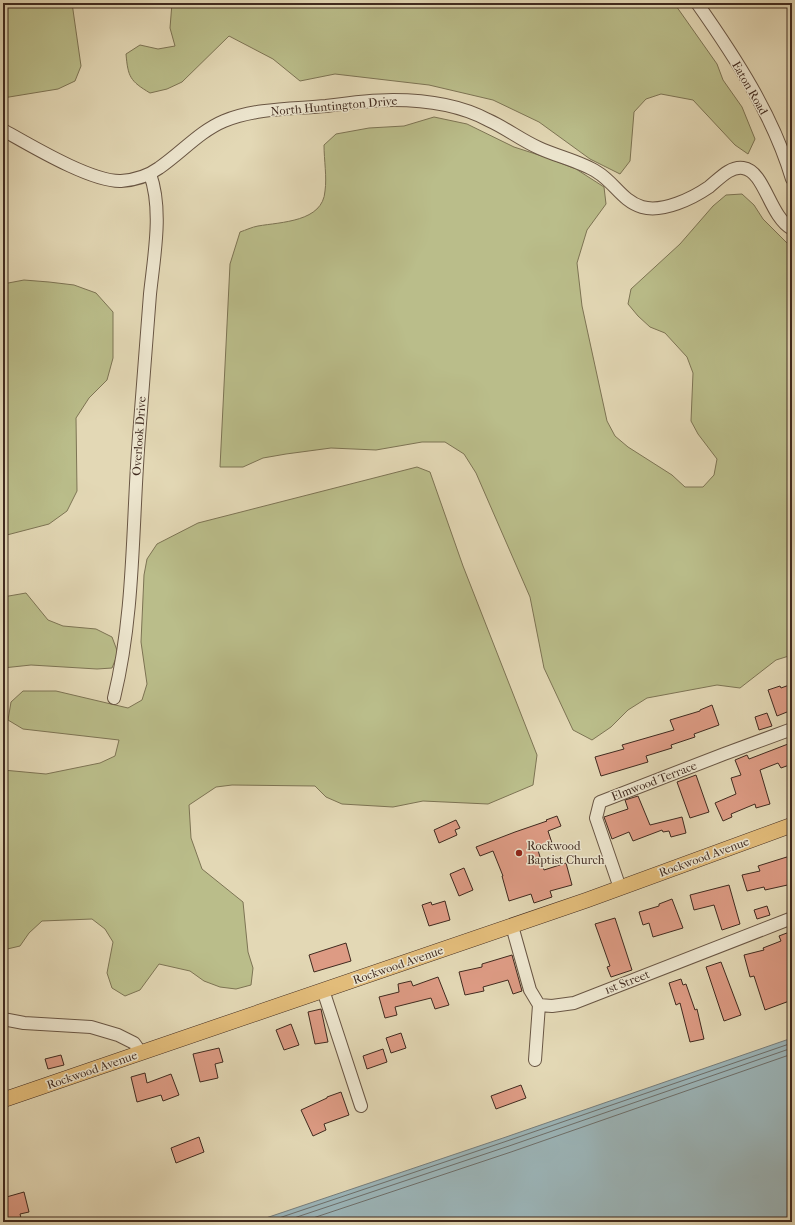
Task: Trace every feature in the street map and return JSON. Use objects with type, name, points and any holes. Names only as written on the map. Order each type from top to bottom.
[{"type":"main road","name":"Rockwood Avenue","points":[[3,1100],[512,926],[620,888],[792,824]]},
{"type":"street","name":"Eaton Road","points":[[696,3],[747,79],[778,137],[792,179]]},
{"type":"street","name":"North Huntington Drive","points":[[3,130],[92,175],[104,179],[125,180],[150,174],[208,130],[222,122],[235,118],[270,110],[369,101],[409,100],[473,113],[535,146],[598,172],[626,199],[635,205],[645,208],[655,208],[681,202],[708,187],[731,170],[744,168],[754,173],[766,191],[773,209],[786,226],[792,229]]},
{"type":"street","name":"Overlook Drive","points":[[114,698],[120,673],[129,604],[138,439],[157,211],[154,185],[150,174]]},
{"type":"street","name":"Elmwood Terrace","points":[[620,888],[596,818],[600,802],[717,756],[792,729]]},
{"type":"street","name":"1st Street","points":[[539,1005],[552,1006],[574,1003],[792,918]]},
{"type":"street","points":[[512,926],[530,990],[539,1005],[535,1060]]},
{"type":"street","points":[[323,990],[361,1106]]},
{"type":"street","points":[[3,1019],[24,1023],[91,1027],[134,1043],[141,1053]]},
{"type":"green space","points":[[3,3],[72,3],[81,66],[75,81],[58,89],[3,98]]},
{"type":"green space","points":[[172,3],[674,3],[717,64],[723,80],[742,107],[755,139],[748,154],[735,145],[693,100],[661,94],[646,99],[634,112],[630,161],[620,174],[590,159],[539,122],[493,100],[429,85],[335,74],[300,81],[273,59],[229,36],[182,82],[167,89],[150,93],[131,78],[126,54],[140,45],[158,49],[175,46],[170,28]]},
{"type":"green space","points":[[434,117],[467,124],[514,147],[576,169],[604,187],[606,204],[587,230],[577,263],[582,306],[607,421],[615,436],[628,447],[672,475],[685,487],[703,487],[714,475],[717,459],[698,434],[691,421],[693,373],[687,357],[665,333],[650,327],[628,304],[631,289],[680,244],[713,206],[726,195],[742,194],[754,205],[763,219],[788,244],[792,256],[792,655],[776,660],[740,688],[717,685],[647,698],[628,710],[611,727],[592,740],[573,730],[544,668],[530,597],[476,473],[464,454],[445,442],[422,442],[376,450],[331,448],[263,458],[243,467],[220,467],[230,264],[240,232],[256,226],[299,219],[309,215],[317,209],[322,201],[326,186],[324,145],[336,134],[369,128],[404,126]]},
{"type":"green space","points":[[24,280],[74,285],[96,293],[113,312],[113,358],[107,380],[89,398],[76,418],[77,491],[67,511],[49,524],[3,536],[3,284]]},
{"type":"green space","points":[[417,467],[430,472],[463,566],[537,755],[533,785],[488,804],[423,801],[393,807],[342,804],[326,797],[315,786],[232,785],[216,787],[189,805],[191,838],[202,869],[243,902],[248,952],[253,968],[251,985],[236,989],[220,987],[204,981],[190,971],[159,964],[140,990],[125,996],[112,988],[107,973],[113,942],[105,929],[92,919],[42,921],[29,933],[20,946],[3,950],[3,770],[46,774],[100,763],[115,756],[119,740],[23,729],[8,720],[11,702],[23,691],[56,691],[128,708],[142,700],[147,684],[141,642],[144,575],[147,559],[157,544],[198,523]]},
{"type":"green space","points":[[26,593],[48,620],[63,626],[96,629],[112,637],[118,653],[112,668],[97,669],[31,665],[3,668],[3,597]]},
{"type":"water","points":[[792,1038],[792,1222],[254,1222],[506,1137]]},
{"type":"building","points":[[792,684],[792,710],[777,716],[768,690],[780,686],[781,688]]},
{"type":"building","points":[[712,705],[719,725],[694,734],[695,737],[671,745],[672,748],[646,756],[648,762],[601,776],[595,757],[624,749],[622,745],[674,730],[670,720],[700,711]]},
{"type":"building","points":[[767,713],[772,726],[759,730],[755,717]]},
{"type":"building","points":[[788,744],[792,753],[792,764],[781,768],[778,763],[760,770],[770,804],[756,808],[755,804],[731,814],[732,817],[723,821],[715,803],[736,794],[731,778],[741,775],[735,760],[747,755],[749,759]]},
{"type":"building","points":[[696,775],[709,812],[690,818],[677,782]]},
{"type":"building","points":[[638,796],[650,825],[682,817],[686,833],[671,837],[669,831],[663,832],[662,830],[633,841],[629,832],[612,839],[604,817],[628,809],[625,800]]},
{"type":"building","points":[[557,816],[561,826],[548,831],[552,843],[537,847],[544,870],[566,863],[572,885],[550,891],[552,897],[534,903],[531,894],[509,901],[503,876],[493,851],[480,856],[476,847]]},
{"type":"building","points":[[456,820],[460,828],[455,830],[457,835],[439,843],[434,830]]},
{"type":"building","points":[[790,856],[792,865],[792,884],[765,890],[764,887],[747,891],[742,875],[760,871],[758,866]]},
{"type":"building","points":[[464,868],[473,890],[459,896],[450,874]]},
{"type":"building","points":[[729,885],[740,924],[722,930],[714,905],[694,910],[690,895]]},
{"type":"building","points":[[672,899],[683,928],[653,937],[649,923],[643,925],[639,912],[659,906],[659,904]]},
{"type":"building","points":[[445,901],[450,920],[429,926],[422,905],[431,902],[432,905]]},
{"type":"building","points":[[767,906],[770,915],[757,919],[754,910]]},
{"type":"building","points":[[615,918],[632,970],[611,977],[607,967],[610,966],[595,924]]},
{"type":"building","points":[[792,931],[792,1000],[765,1010],[754,976],[750,977],[744,955],[764,950],[763,948],[781,941],[779,936]]},
{"type":"building","points":[[346,943],[351,961],[314,972],[309,955]]},
{"type":"building","points":[[512,955],[522,991],[513,994],[508,980],[483,987],[484,991],[465,995],[459,972],[482,967],[482,964]]},
{"type":"building","points":[[721,962],[741,1015],[724,1021],[706,967]]},
{"type":"building","points":[[438,977],[449,1005],[435,1009],[431,998],[395,1007],[397,1015],[385,1018],[379,997],[399,992],[398,984],[411,981],[413,986]]},
{"type":"building","points":[[681,979],[683,985],[686,984],[695,1010],[697,1009],[704,1039],[690,1042],[680,1003],[676,1005],[669,983]]},
{"type":"building","points":[[321,1009],[328,1042],[315,1044],[308,1012]]},
{"type":"building","points":[[291,1024],[299,1045],[284,1050],[276,1030]]},
{"type":"building","points":[[401,1033],[406,1048],[391,1053],[386,1038]]},
{"type":"building","points":[[219,1048],[223,1062],[215,1064],[218,1078],[200,1082],[193,1054]]},
{"type":"building","points":[[383,1049],[387,1062],[367,1069],[363,1056]]},
{"type":"building","points":[[61,1055],[64,1065],[48,1069],[45,1059]]},
{"type":"building","points":[[145,1073],[147,1083],[171,1074],[179,1095],[163,1101],[161,1095],[137,1102],[131,1077]]},
{"type":"building","points":[[521,1085],[526,1098],[496,1109],[491,1096]]},
{"type":"building","points":[[341,1092],[349,1115],[324,1124],[326,1130],[313,1136],[301,1110]]},
{"type":"building","points":[[199,1137],[204,1152],[176,1163],[171,1148]]},
{"type":"building","points":[[24,1192],[29,1212],[20,1214],[21,1218],[3,1222],[3,1198]]},
{"type":"place","name":"Rockwood Baptist Church","points":[[519,853]]}]
